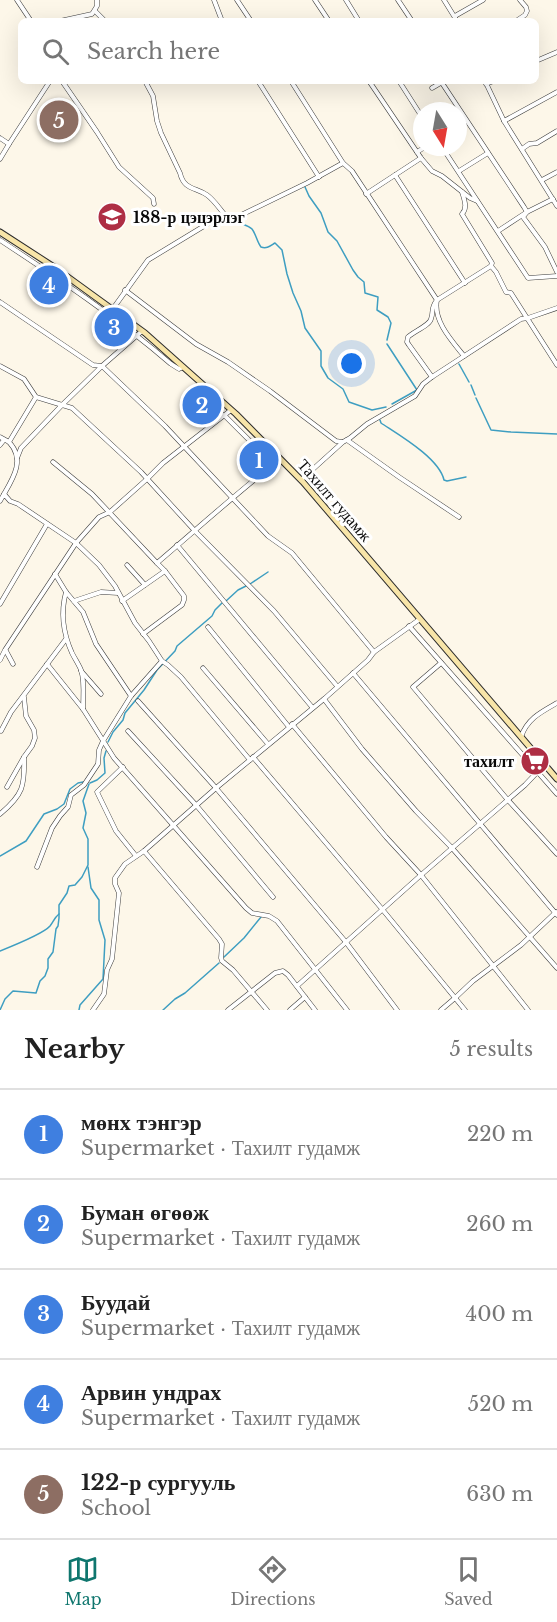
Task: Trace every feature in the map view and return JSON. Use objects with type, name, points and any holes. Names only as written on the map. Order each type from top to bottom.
[{"type":"main road","name":"Тахилт гудамж","points":[[0,232],[26,253],[54,267],[112,310],[183,367],[231,410],[301,480],[557,780]]},
{"type":"street","points":[[17,0],[29,18]]},
{"type":"street","points":[[70,18],[88,16],[97,6],[97,0]]},
{"type":"street","points":[[214,0],[221,18]]},
{"type":"street","points":[[237,0],[249,18]]},
{"type":"street","points":[[315,0],[327,18]]},
{"type":"street","points":[[346,0],[357,18]]},
{"type":"street","points":[[398,0],[410,18]]},
{"type":"street","points":[[444,0],[455,18]]},
{"type":"street","points":[[457,18],[483,0]]},
{"type":"street","points":[[520,0],[527,11],[520,18]]},
{"type":"street","points":[[94,11],[102,18]]},
{"type":"street","points":[[539,61],[557,52]]},
{"type":"street","points":[[0,159],[48,84]]},
{"type":"street","points":[[64,84],[119,167],[153,198],[154,204]]},
{"type":"street","points":[[147,84],[153,96],[161,133],[184,183],[206,195],[225,215],[232,217],[241,215],[344,163]]},
{"type":"street","points":[[260,84],[319,177]]},
{"type":"street","points":[[293,84],[437,300],[439,318],[464,356]]},
{"type":"street","points":[[371,84],[413,146]]},
{"type":"street","points":[[401,84],[413,103]]},
{"type":"street","points":[[432,88],[439,84]]},
{"type":"street","points":[[444,84],[527,212]]},
{"type":"street","points":[[486,84],[504,121],[557,206]]},
{"type":"street","points":[[504,121],[557,92]]},
{"type":"street","points":[[522,149],[557,131]]},
{"type":"street","points":[[0,138],[9,144]]},
{"type":"street","points":[[459,171],[488,153]]},
{"type":"street","points":[[448,156],[528,278],[557,276]]},
{"type":"street","points":[[366,194],[421,158],[432,171],[478,201]]},
{"type":"street","points":[[542,180],[557,172]]},
{"type":"street","points":[[395,175],[465,283]]},
{"type":"street","points":[[432,377],[407,339],[431,320],[432,308],[437,300],[491,266],[492,260],[462,214],[465,212],[465,207],[462,192]]},
{"type":"street","points":[[498,231],[527,212],[553,199]]},
{"type":"street","points":[[527,212],[523,217],[545,247],[557,272]]},
{"type":"street","points":[[112,310],[148,260],[225,215]]},
{"type":"street","points":[[0,240],[26,253],[49,272],[140,333],[102,366],[21,448],[17,458],[16,474],[0,501]]},
{"type":"street","points":[[491,266],[506,292],[511,294],[528,318],[557,365]]},
{"type":"street","points":[[49,272],[54,267]]},
{"type":"street","points":[[125,290],[196,344],[259,383],[336,441],[345,441],[459,517]]},
{"type":"street","points":[[0,302],[93,365],[102,366],[185,447],[268,536],[292,553],[374,652]]},
{"type":"street","points":[[301,480],[367,424],[415,396],[423,384],[432,377],[521,319],[557,308]]},
{"type":"street","points":[[0,366],[24,379],[36,397],[72,408],[147,479],[274,611],[337,686]]},
{"type":"street","points":[[9,442],[36,397]]},
{"type":"street","points":[[0,660],[76,543],[99,517],[110,512],[163,463],[231,410]]},
{"type":"street","points":[[224,415],[273,465]]},
{"type":"street","points":[[0,445],[2,439],[9,442],[17,458]]},
{"type":"street","points":[[157,563],[280,459]]},
{"type":"street","points":[[53,462],[110,512],[165,571],[184,596],[182,605],[144,634]]},
{"type":"street","points":[[4,494],[10,501],[76,543],[99,566],[115,586],[122,601],[162,661],[181,678],[251,758],[382,909],[465,1010]]},
{"type":"street","points":[[0,604],[47,524]]},
{"type":"street","points":[[177,545],[312,707]]},
{"type":"street","points":[[128,565],[145,585]]},
{"type":"street","points":[[122,601],[165,571]]},
{"type":"street","points":[[55,574],[82,612],[96,644],[131,696]]},
{"type":"street","points":[[66,591],[62,613],[66,639],[81,670],[101,694]]},
{"type":"street","points":[[74,601],[101,592],[118,593]]},
{"type":"street","points":[[93,1010],[104,994],[107,970],[112,959],[120,893],[114,878],[125,864],[144,851],[251,758],[324,699],[374,652],[420,619]]},
{"type":"street","points":[[409,626],[557,794]]},
{"type":"street","points":[[208,627],[290,726],[421,875],[528,1010]]},
{"type":"street","points":[[1,731],[11,712],[66,639]]},
{"type":"street","points":[[5,650],[13,664]]},
{"type":"street","points":[[37,867],[52,828],[68,807],[71,795],[84,785],[98,764],[99,750],[103,741],[131,696],[162,661]]},
{"type":"street","points":[[441,663],[413,687],[507,799],[557,854]]},
{"type":"street","points":[[47,664],[83,709],[108,749],[123,767],[246,908],[252,913],[269,916],[277,921],[347,1010]]},
{"type":"street","points":[[203,668],[268,744]]},
{"type":"street","points":[[81,670],[84,691],[83,709]]},
{"type":"street","points":[[353,673],[556,913],[441,1010]]},
{"type":"street","points":[[7,787],[35,738],[34,730],[26,716],[24,696]]},
{"type":"street","points":[[324,699],[362,749],[557,968]]},
{"type":"street","points":[[138,701],[216,788],[345,941],[397,1010]]},
{"type":"street","points":[[521,738],[524,727],[539,713],[557,703]]},
{"type":"street","points":[[128,731],[196,806],[273,897]]},
{"type":"street","points":[[0,813],[9,807],[21,792],[25,777],[24,757]]},
{"type":"street","points":[[297,986],[345,941],[525,785],[544,765]]},
{"type":"street","points":[[123,767],[97,792],[116,831],[136,856]]},
{"type":"street","points":[[144,851],[219,939],[222,944],[222,961],[233,970],[267,1010]]},
{"type":"street","points":[[228,1010],[279,971],[286,972],[315,1010]]},
{"type":"street","points":[[290,1010],[305,997]]},
{"type":"waterway","points":[[305,187],[321,213],[328,232],[337,241],[353,270],[364,282],[365,293],[378,297],[377,310],[388,317],[391,323],[387,340]]},
{"type":"waterway","points":[[234,220],[252,229],[261,247],[275,243],[282,250],[287,274],[305,328],[321,351],[321,366],[328,378],[343,389],[349,402],[372,410],[386,407]]},
{"type":"waterway","points":[[387,344],[417,390],[392,404]]},
{"type":"waterway","points":[[459,364],[469,382]]},
{"type":"waterway","points":[[471,385],[475,395]]},
{"type":"waterway","points":[[476,398],[491,430],[557,434]]},
{"type":"waterway","points":[[380,420],[381,423],[427,455],[441,472],[444,480],[466,477]]},
{"type":"waterway","points":[[250,584],[268,572]]},
{"type":"waterway","points":[[226,601],[246,586]]},
{"type":"waterway","points":[[108,742],[123,720],[125,713],[157,670],[177,646],[212,616],[222,603]]},
{"type":"waterway","points":[[90,783],[105,773],[106,751]]},
{"type":"waterway","points":[[0,856],[26,841],[44,814],[64,804],[70,789],[83,782]]},
{"type":"waterway","points":[[0,1010],[5,999],[13,991],[36,993],[40,981],[45,976],[48,959],[53,952],[59,905],[69,886],[75,885],[88,865],[88,839],[83,828],[86,813],[83,801],[89,784]]},
{"type":"waterway","points":[[79,1010],[80,1005],[103,979],[105,940],[99,920],[99,900],[91,888],[88,867]]},
{"type":"waterway","points":[[0,951],[47,929],[59,914]]},
{"type":"waterway","points":[[224,957],[261,917]]},
{"type":"waterway","points":[[163,1010],[219,963]]},
{"type":"place","name":"122-р сургууль","points":[[59,120]]},
{"type":"place","name":"188-р цэцэрлэг","points":[[112,217]]},
{"type":"place","name":"Арвин ундрах","points":[[49,285]]},
{"type":"place","name":"Буудай","points":[[114,327]]},
{"type":"place","name":"Буман өгөөж","points":[[202,405]]},
{"type":"place","name":"мөнх тэнгэр","points":[[259,460]]},
{"type":"place","name":"тахилт","points":[[535,761]]}]
